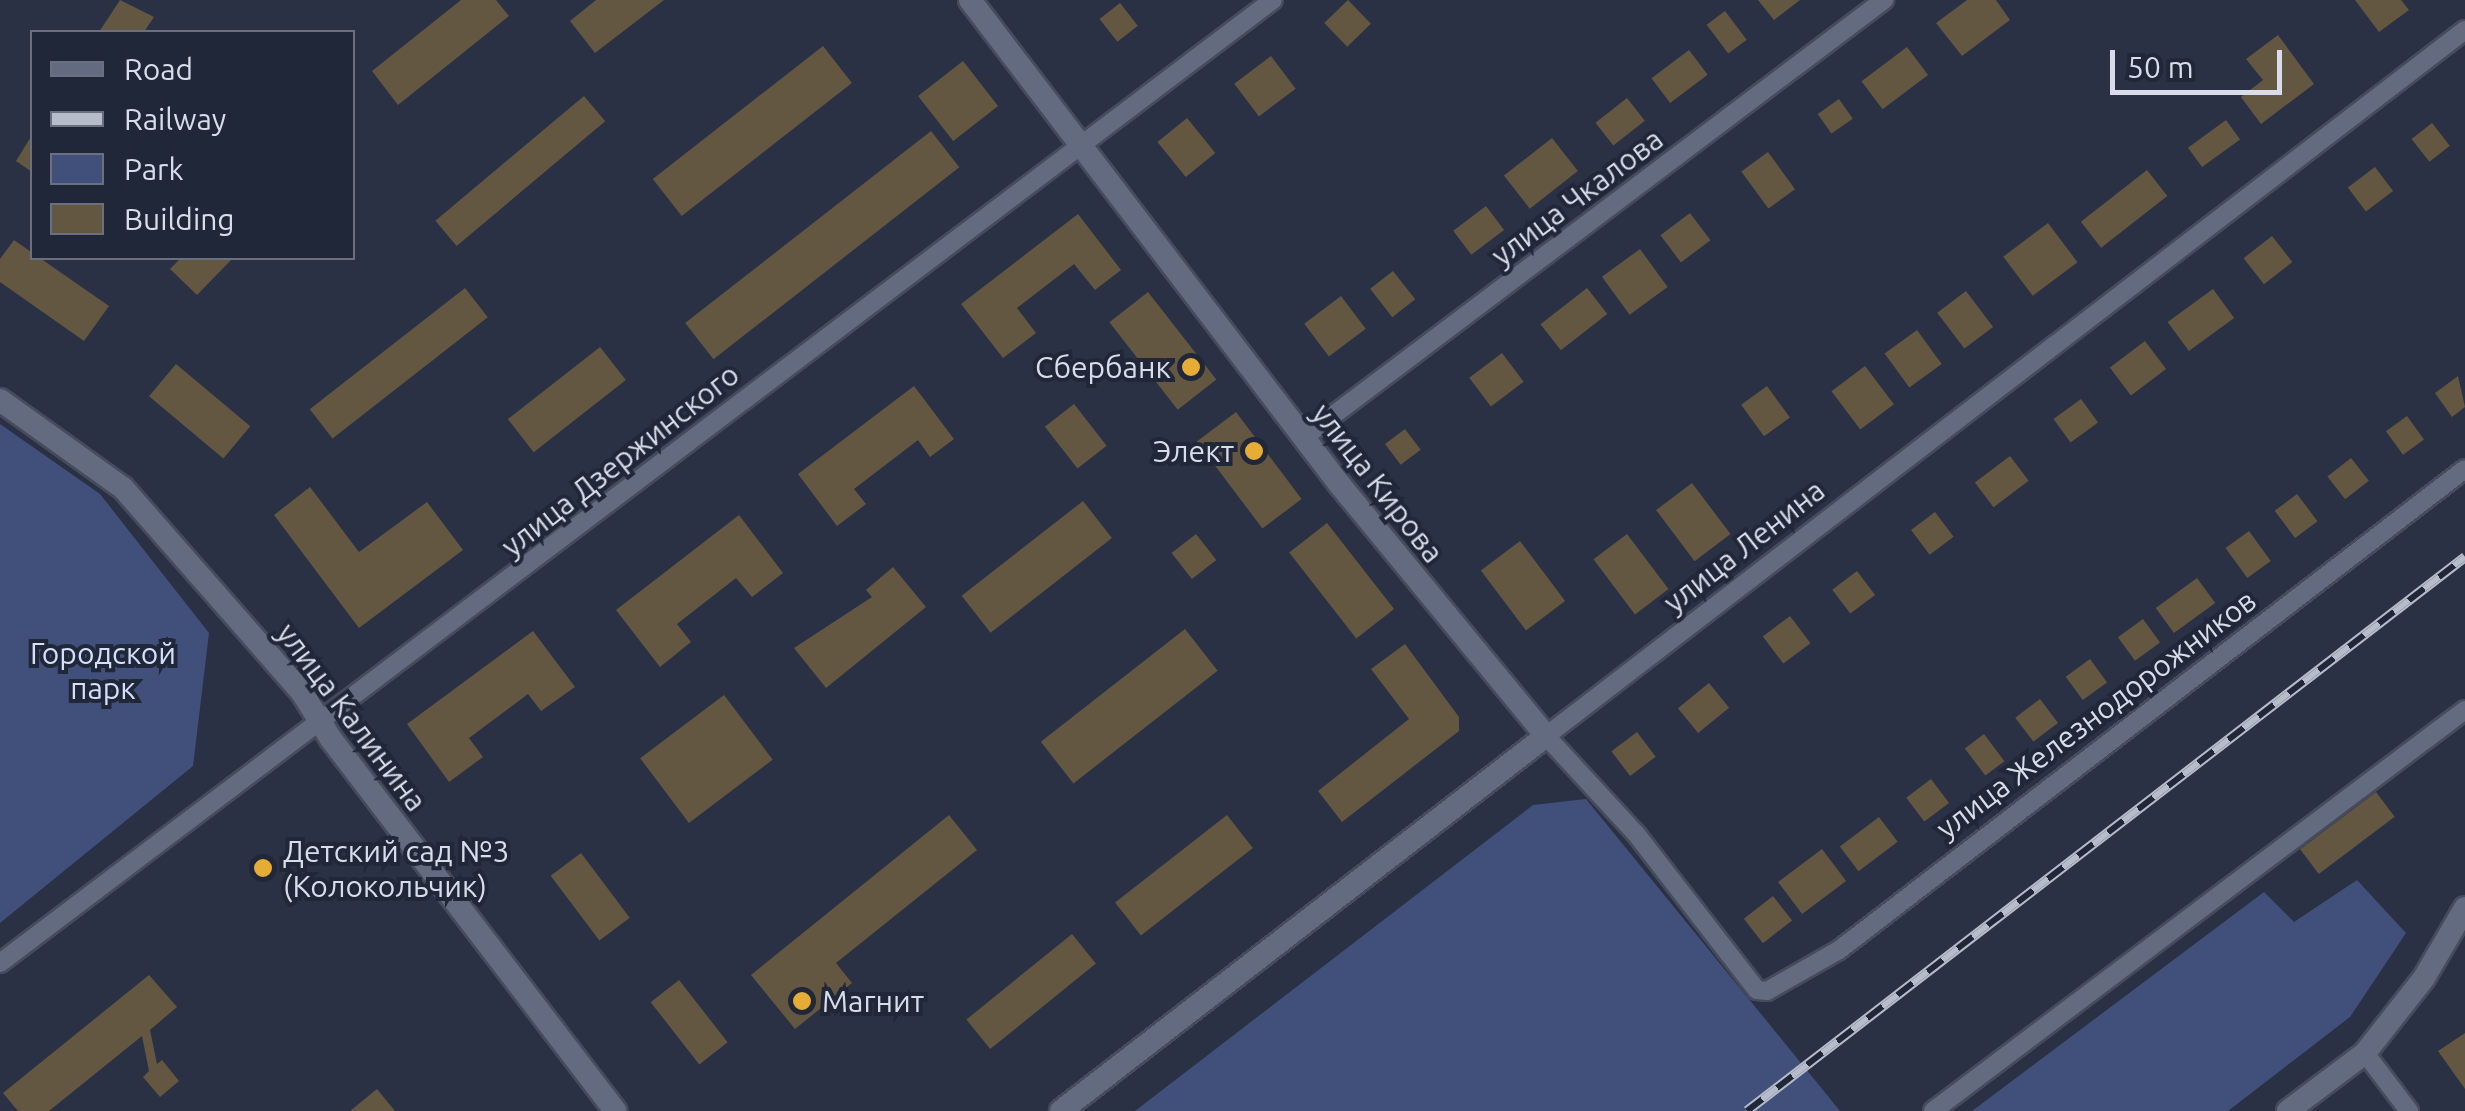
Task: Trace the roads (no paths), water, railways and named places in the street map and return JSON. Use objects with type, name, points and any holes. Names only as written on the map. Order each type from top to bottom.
[{"type":"street","name":"улица Кирова","points":[[970,0],[1303,438],[1546,736],[1637,835],[1757,990]]},
{"type":"street","name":"улица Дзержинского","points":[[0,963],[1273,0]]},
{"type":"street","name":"улица Чкалова","points":[[1303,438],[1884,0]]},
{"type":"street","name":"улица Ленина","points":[[1061,1111],[2465,30]]},
{"type":"street","name":"улица Калинина","points":[[0,400],[123,488],[301,691],[318,721],[615,1111]]},
{"type":"street","name":"улица Железнодорожников","points":[[1757,990],[1774,989],[1839,950],[2465,469]]},
{"type":"street","points":[[1933,1111],[2465,710]]},
{"type":"street","points":[[2288,1111],[2365,1054],[2424,978],[2465,908]]},
{"type":"street","points":[[2365,1054],[2409,1111]]},
{"type":"railway","points":[[1747,1111],[2465,557]]},
{"type":"place","name":"Сбербанк","points":[[1191,367]]},
{"type":"place","name":"Элект","points":[[1254,451]]},
{"type":"place","name":"Детский сад №3 (Колокольчик)","points":[[263,868]]},
{"type":"place","name":"Магнит","points":[[802,1001]]},
{"type":"park label","name":"Городской парк","points":[[103,670]]}]
